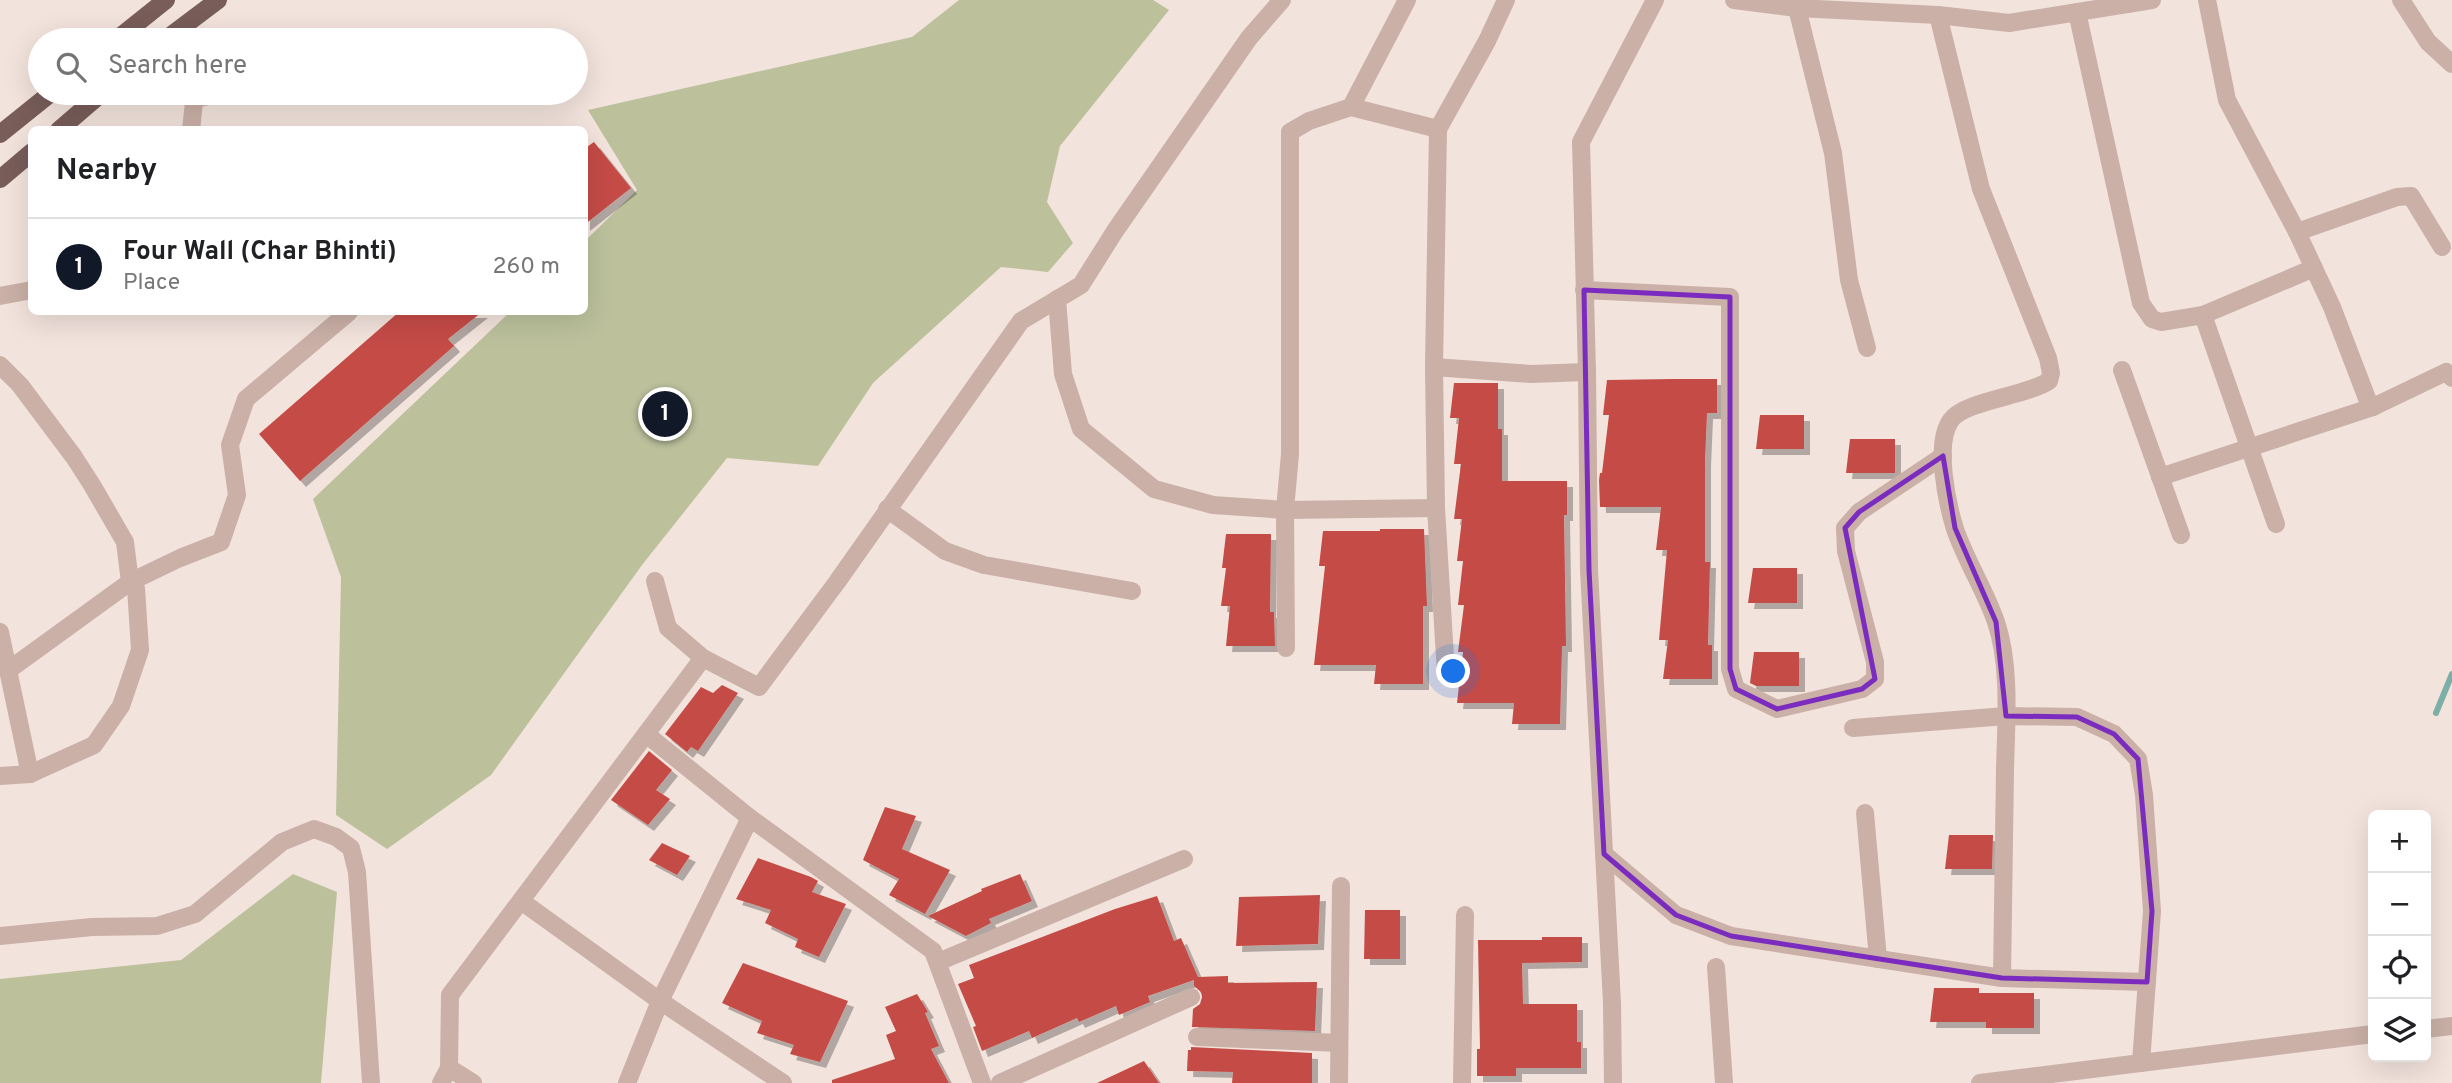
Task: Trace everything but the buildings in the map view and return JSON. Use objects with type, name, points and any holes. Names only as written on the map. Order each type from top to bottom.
[{"type":"main road","points":[[131,28],[166,0]]},
{"type":"main road","points":[[185,28],[218,0]]},
{"type":"main road","points":[[0,134],[36,105]]},
{"type":"main road","points":[[64,126],[88,105]]},
{"type":"main road","points":[[0,179],[28,155]]},
{"type":"street","points":[[655,580],[668,628],[703,658],[759,687],[837,582],[1021,321],[1081,285],[1115,231],[1241,50],[1282,0]]},
{"type":"street","points":[[1350,107],[1407,0]]},
{"type":"street","points":[[1446,674],[1436,508],[1434,367],[1438,129],[1487,41],[1506,0]]},
{"type":"street","points":[[1613,1083],[1612,1003],[1589,570],[1581,142],[1655,0]]},
{"type":"street","points":[[1734,0],[1797,8],[1836,5],[2009,23],[2152,0]]},
{"type":"street","points":[[2207,0],[2227,100],[2297,232],[2368,401],[2373,407]]},
{"type":"street","points":[[2401,0],[2428,42],[2452,64]]},
{"type":"street","points":[[1797,8],[1833,153],[1849,280],[1867,348]]},
{"type":"street","points":[[2077,12],[2141,303],[2152,319],[2161,323],[2203,316],[2314,268]]},
{"type":"street","points":[[1938,15],[1981,189],[2048,358],[2051,373],[2049,381],[2039,387],[1972,407],[1952,418],[1944,435],[1946,486],[1955,528],[1996,622],[2003,651],[2006,716],[2002,978]]},
{"type":"street","points":[[191,126],[193,105]]},
{"type":"street","points":[[1286,648],[1285,510],[1290,454],[1290,132],[1309,121],[1350,107],[1438,129]]},
{"type":"street","points":[[2297,232],[2398,197],[2411,196],[2442,247]]},
{"type":"street","points":[[1584,290],[1730,296],[1730,669],[1736,689],[1777,709],[1862,689],[1875,679],[1874,662],[1846,551],[1845,528],[1859,512],[1943,456]]},
{"type":"street","points":[[0,296],[28,291]]},
{"type":"street","points":[[1058,299],[1062,374],[1081,429],[1154,489],[1213,506],[1285,510],[1436,508]]},
{"type":"street","points":[[9,668],[130,582],[221,542],[237,495],[230,445],[246,398],[345,315]]},
{"type":"street","points":[[2203,316],[2276,524]]},
{"type":"street","points":[[0,365],[20,385],[74,457],[125,542],[130,582],[136,588],[140,650],[121,706],[94,745],[30,774],[0,776]]},
{"type":"street","points":[[1434,367],[1531,374],[1587,372]]},
{"type":"street","points":[[2122,370],[2181,535]]},
{"type":"street","points":[[2160,477],[2373,407],[2446,372],[2452,378]]},
{"type":"street","points":[[887,509],[945,551],[984,565],[1132,591]]},
{"type":"street","points":[[0,632],[30,774]]},
{"type":"street","points":[[473,1083],[445,1075],[450,995],[703,658]]},
{"type":"street","points":[[1853,729],[2006,716],[2077,717],[2115,734],[2138,759],[2144,795],[2152,911],[2141,1063]]},
{"type":"street","points":[[646,734],[750,818],[933,951],[982,1083]]},
{"type":"street","points":[[1866,813],[1878,959]]},
{"type":"street","points":[[627,1083],[660,1001],[750,818]]},
{"type":"street","points":[[0,936],[92,927],[157,926],[195,914],[282,842],[314,829],[336,837],[351,848],[357,872],[371,1083]]},
{"type":"street","points":[[1604,854],[1676,915],[1731,936],[2002,978],[2147,982]]},
{"type":"street","points":[[938,962],[1184,859]]},
{"type":"street","points":[[1339,1083],[1341,886]]},
{"type":"street","points":[[521,901],[660,1001],[783,1083]]},
{"type":"street","points":[[1462,1083],[1465,915]]},
{"type":"street","points":[[1716,967],[1724,1083]]},
{"type":"street","points":[[1000,1083],[1191,997]]},
{"type":"street","points":[[2431,1028],[2452,1026]]},
{"type":"street","points":[[1980,1083],[2368,1035]]},
{"type":"street","points":[[1197,1037],[1339,1043]]},
{"type":"highlighted area","points":[[1584,290],[1730,297],[1730,669],[1736,689],[1777,709],[1862,689],[1875,679],[1845,528],[1859,512],[1943,456],[1955,528],[1996,622],[2006,716],[2077,717],[2114,734],[2138,759],[2152,911],[2147,982],[2002,978],[1731,936],[1676,915],[1604,854],[1589,570]]},
{"type":"green space","points":[[959,0],[1153,0],[1169,10],[1060,146],[1047,202],[1073,243],[1048,272],[1001,267],[873,383],[818,466],[727,458],[642,565],[491,775],[387,849],[336,815],[341,577],[313,499],[507,315],[588,315],[588,238],[637,190],[588,110],[912,37]]},
{"type":"green space","points":[[293,874],[337,892],[321,1083],[0,1083],[0,979],[181,960]]},
{"type":"waterway","points":[[2436,713],[2452,674]]},
{"type":"place","name":"Four Wall (Char Bhinti)","points":[[665,414]]}]
